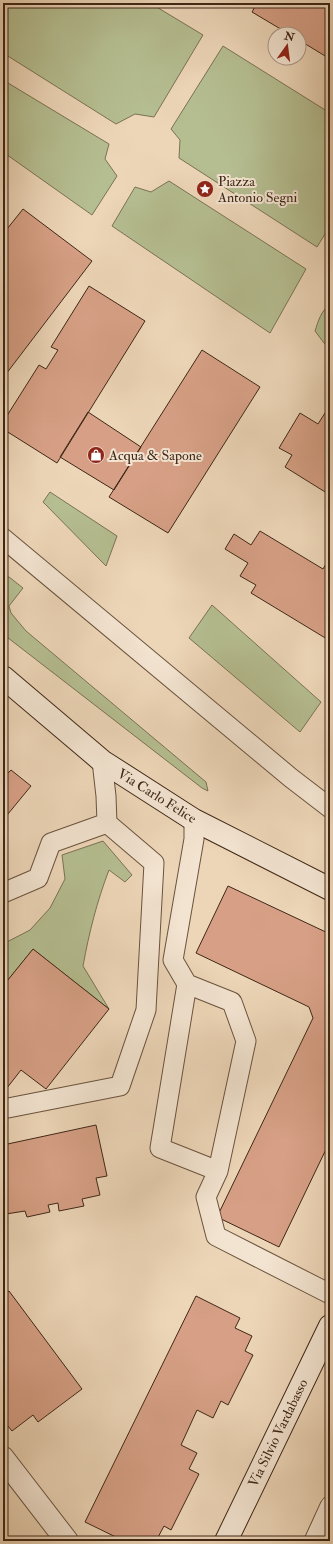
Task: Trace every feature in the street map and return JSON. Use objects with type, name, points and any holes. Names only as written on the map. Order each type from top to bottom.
[{"type":"main road","name":"Via Carlo Felice","points":[[3,677],[102,762],[194,820],[330,889]]},
{"type":"main road","name":"Via Silvio Vardabasso","points":[[226,1541],[330,1326]]},
{"type":"main road","points":[[3,1458],[67,1541]]},
{"type":"lane","points":[[3,538],[291,778],[330,808]]},
{"type":"lane","points":[[3,1109],[120,1086],[146,1010],[154,863],[106,823],[102,762]]},
{"type":"lane","points":[[194,820],[194,839],[173,960],[187,984],[232,1002],[246,1041],[218,1171],[206,1197],[216,1236],[330,1294]]},
{"type":"lane","points":[[3,893],[38,878],[51,843],[106,823]]},
{"type":"lane","points":[[187,984],[160,1148],[218,1171]]},
{"type":"lane","points":[[314,1541],[330,1506]]},
{"type":"green space","points":[[3,3],[150,3],[203,35],[154,117],[135,114],[116,124],[3,53]]},
{"type":"green space","points":[[223,46],[330,113],[330,226],[317,247],[179,158],[180,140],[171,129]]},
{"type":"green space","points":[[3,80],[109,144],[105,159],[117,176],[92,215],[3,152]]},
{"type":"green space","points":[[169,181],[306,269],[270,333],[112,226],[135,187],[151,192]]},
{"type":"green space","points":[[330,305],[330,346],[324,343],[315,331],[322,313]]},
{"type":"green space","points":[[50,492],[117,536],[106,566],[43,502]]},
{"type":"green space","points":[[3,577],[9,577],[23,588],[9,606],[11,613],[26,631],[206,782],[208,791],[202,788],[3,634]]},
{"type":"green space","points":[[212,605],[321,702],[300,732],[189,638]]},
{"type":"green space","points":[[103,841],[132,875],[125,882],[109,870],[94,917],[83,966],[109,1009],[33,949],[3,986],[3,944],[30,930],[50,908],[65,879],[62,855]]},
{"type":"building","points":[[257,3],[330,3],[330,59],[307,45],[307,26],[276,26],[252,12]]},
{"type":"building","points":[[23,209],[92,261],[3,378],[3,234]]},
{"type":"building","points":[[89,286],[145,321],[57,463],[3,429],[3,422],[39,365],[46,369],[58,350],[51,347]]},
{"type":"building","points":[[202,350],[260,387],[168,533],[109,497]]},
{"type":"building","points":[[88,412],[141,447],[114,490],[60,457]]},
{"type":"building","points":[[300,413],[318,424],[325,413],[330,416],[330,495],[285,467],[292,455],[279,448]]},
{"type":"building","points":[[260,531],[323,569],[330,557],[330,634],[327,639],[251,593],[256,585],[240,576],[248,563],[225,549],[234,534],[251,545]]},
{"type":"building","points":[[11,770],[31,786],[3,820],[3,775],[5,776]]},
{"type":"building","points":[[228,886],[330,934],[330,1141],[279,1247],[217,1217],[313,1018],[309,1007],[196,953]]},
{"type":"building","points":[[33,949],[109,1009],[46,1089],[21,1070],[3,1093],[3,986]]},
{"type":"building","points":[[96,1125],[107,1176],[96,1178],[100,1195],[82,1199],[84,1206],[59,1211],[58,1203],[48,1205],[50,1212],[27,1217],[25,1211],[6,1214],[3,1199],[3,1145]]},
{"type":"building","points":[[9,1291],[82,1389],[38,1422],[33,1415],[12,1431],[3,1420],[3,1295]]},
{"type":"building","points":[[196,1296],[240,1318],[235,1328],[252,1336],[245,1351],[253,1355],[228,1405],[221,1401],[213,1418],[197,1410],[181,1445],[197,1453],[189,1469],[199,1474],[171,1530],[164,1526],[156,1541],[124,1541],[85,1522]]},
{"type":"place","name":"Piazza Antonio Segni","points":[[205,189]]},
{"type":"place","name":"Acqua & Sapone","points":[[96,455]]}]
